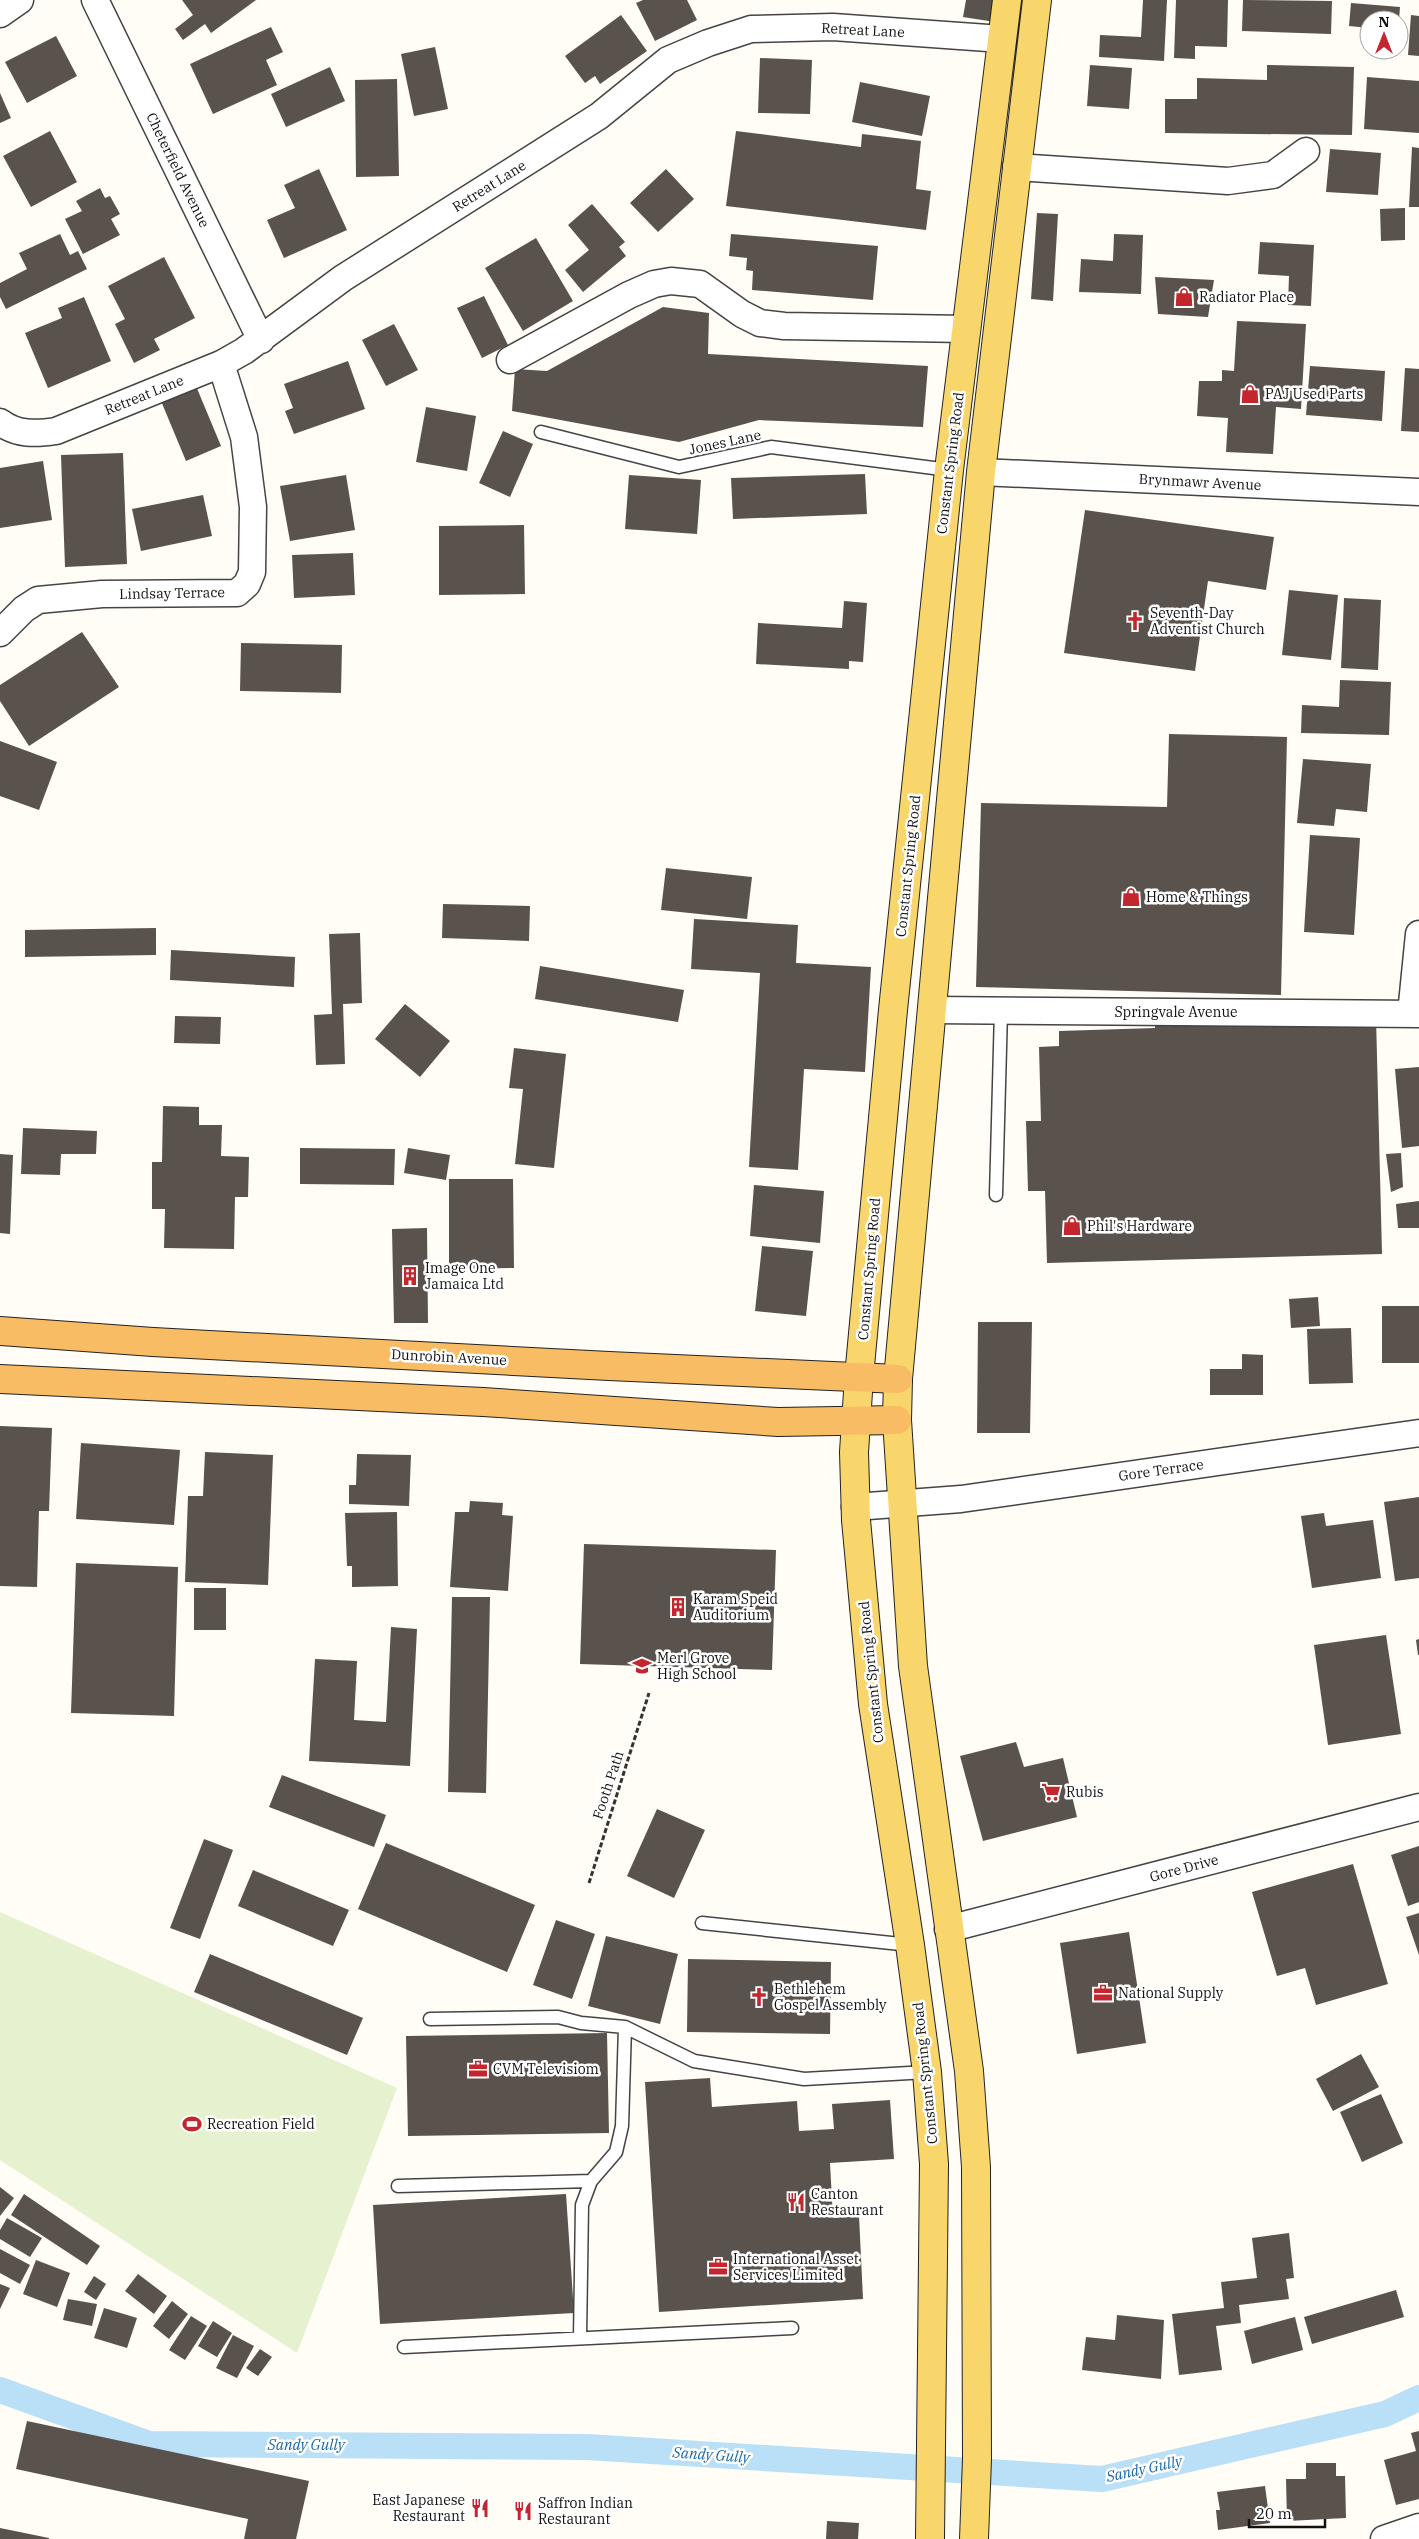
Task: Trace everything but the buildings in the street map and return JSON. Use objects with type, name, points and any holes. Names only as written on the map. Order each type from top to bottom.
[{"type":"highway","name":"Dunrobin Avenue","points":[[0,1331],[153,1342],[898,1379]]},
{"type":"highway","points":[[0,1379],[483,1402],[778,1422],[897,1420]]},
{"type":"main road","name":"Constant Spring Road","points":[[930,2530],[934,2164],[927,2072],[910,1945],[873,1704],[855,1507],[855,1420],[892,1020],[949,470],[1007,0]]},
{"type":"main road","points":[[974,2532],[977,2459],[976,2167],[969,2071],[913,1666],[897,1420],[898,1379],[982,472],[1016,166],[1037,0]]},
{"type":"street","points":[[0,14],[20,0]]},
{"type":"street","name":"Cheterfield Avenue","points":[[95,0],[261,340]]},
{"type":"street","name":"Retreat Lane","points":[[0,422],[21,432],[38,434],[56,431],[221,364],[261,340],[343,278],[599,116],[668,60],[708,43],[751,29],[833,27],[1002,39]]},
{"type":"street","points":[[1016,166],[1228,181],[1273,175],[1306,151]]},
{"type":"street","points":[[510,360],[629,294],[654,284],[672,281],[700,284],[742,314],[760,323],[784,326],[966,329]]},
{"type":"street","name":"Lindsay Terrace","points":[[0,633],[24,609],[38,600],[102,594],[237,592],[248,584],[252,572],[253,507],[244,437],[221,364]]},
{"type":"street","name":"Brynmawr Avenue","points":[[982,472],[1419,492]]},
{"type":"street","points":[[1415,1014],[1419,934]]},
{"type":"street","name":"Springvale Avenue","points":[[933,1010],[1415,1014]]},
{"type":"street","name":"Gore Terrace","points":[[855,1507],[961,1499],[1419,1433]]},
{"type":"street","name":"Gore Drive","points":[[948,1929],[1419,1807]]},
{"type":"street","points":[[1384,2539],[1419,2527]]},
{"type":"lane","name":"Jones Lane","points":[[541,432],[679,467],[772,447],[949,470]]},
{"type":"lane","points":[[996,1195],[1001,1010]]},
{"type":"lane","points":[[702,1922],[910,1945]]},
{"type":"lane","points":[[430,2019],[558,2016],[581,2023],[625,2027],[694,2061],[804,2080],[927,2072]]},
{"type":"lane","points":[[580,2338],[582,2205],[591,2182],[616,2152],[622,2126],[625,2027]]},
{"type":"lane","points":[[398,2186],[591,2182]]},
{"type":"lane","points":[[404,2347],[792,2328]]},
{"type":"path","name":"Footh Path","points":[[589,1883],[649,1693]]},
{"type":"green space","name":"Recreation Field","points":[[0,1912],[397,2088],[297,2353],[0,2160]]},
{"type":"waterway","name":"Sandy Gully","points":[[0,2390],[149,2444],[587,2447],[1102,2479],[1385,2414],[1419,2398]]},
{"type":"place","name":"Radiator Place","points":[[1184,297]]},
{"type":"place","name":"PAJ Used Parts","points":[[1250,394]]},
{"type":"place","name":"Seventh-Day Adventist Church","points":[[1135,621]]},
{"type":"place","name":"Home & Things","points":[[1131,897]]},
{"type":"place","name":"Phil's Hardware","points":[[1072,1226]]},
{"type":"place","name":"Image One Jamaica Ltd","points":[[410,1276]]},
{"type":"place","name":"Karam Speid Auditorium","points":[[678,1607]]},
{"type":"place","name":"Merl Grove High School","points":[[642,1666]]},
{"type":"place","name":"Rubis","points":[[1051,1792]]},
{"type":"place","name":"National Supply","points":[[1103,1993]]},
{"type":"place","name":"Bethlehem Gospel Assembly","points":[[759,1997]]},
{"type":"place","name":"CVM Televisiom","points":[[478,2069]]},
{"type":"place","name":"Recreation Field","points":[[192,2124]]},
{"type":"place","name":"Canton Restaurant","points":[[796,2202]]},
{"type":"place","name":"International Asset Services Limited","points":[[718,2267]]},
{"type":"place","name":"East Japanese Restaurant","points":[[480,2508]]},
{"type":"place","name":"Saffron Indian Restaurant","points":[[523,2511]]}]
